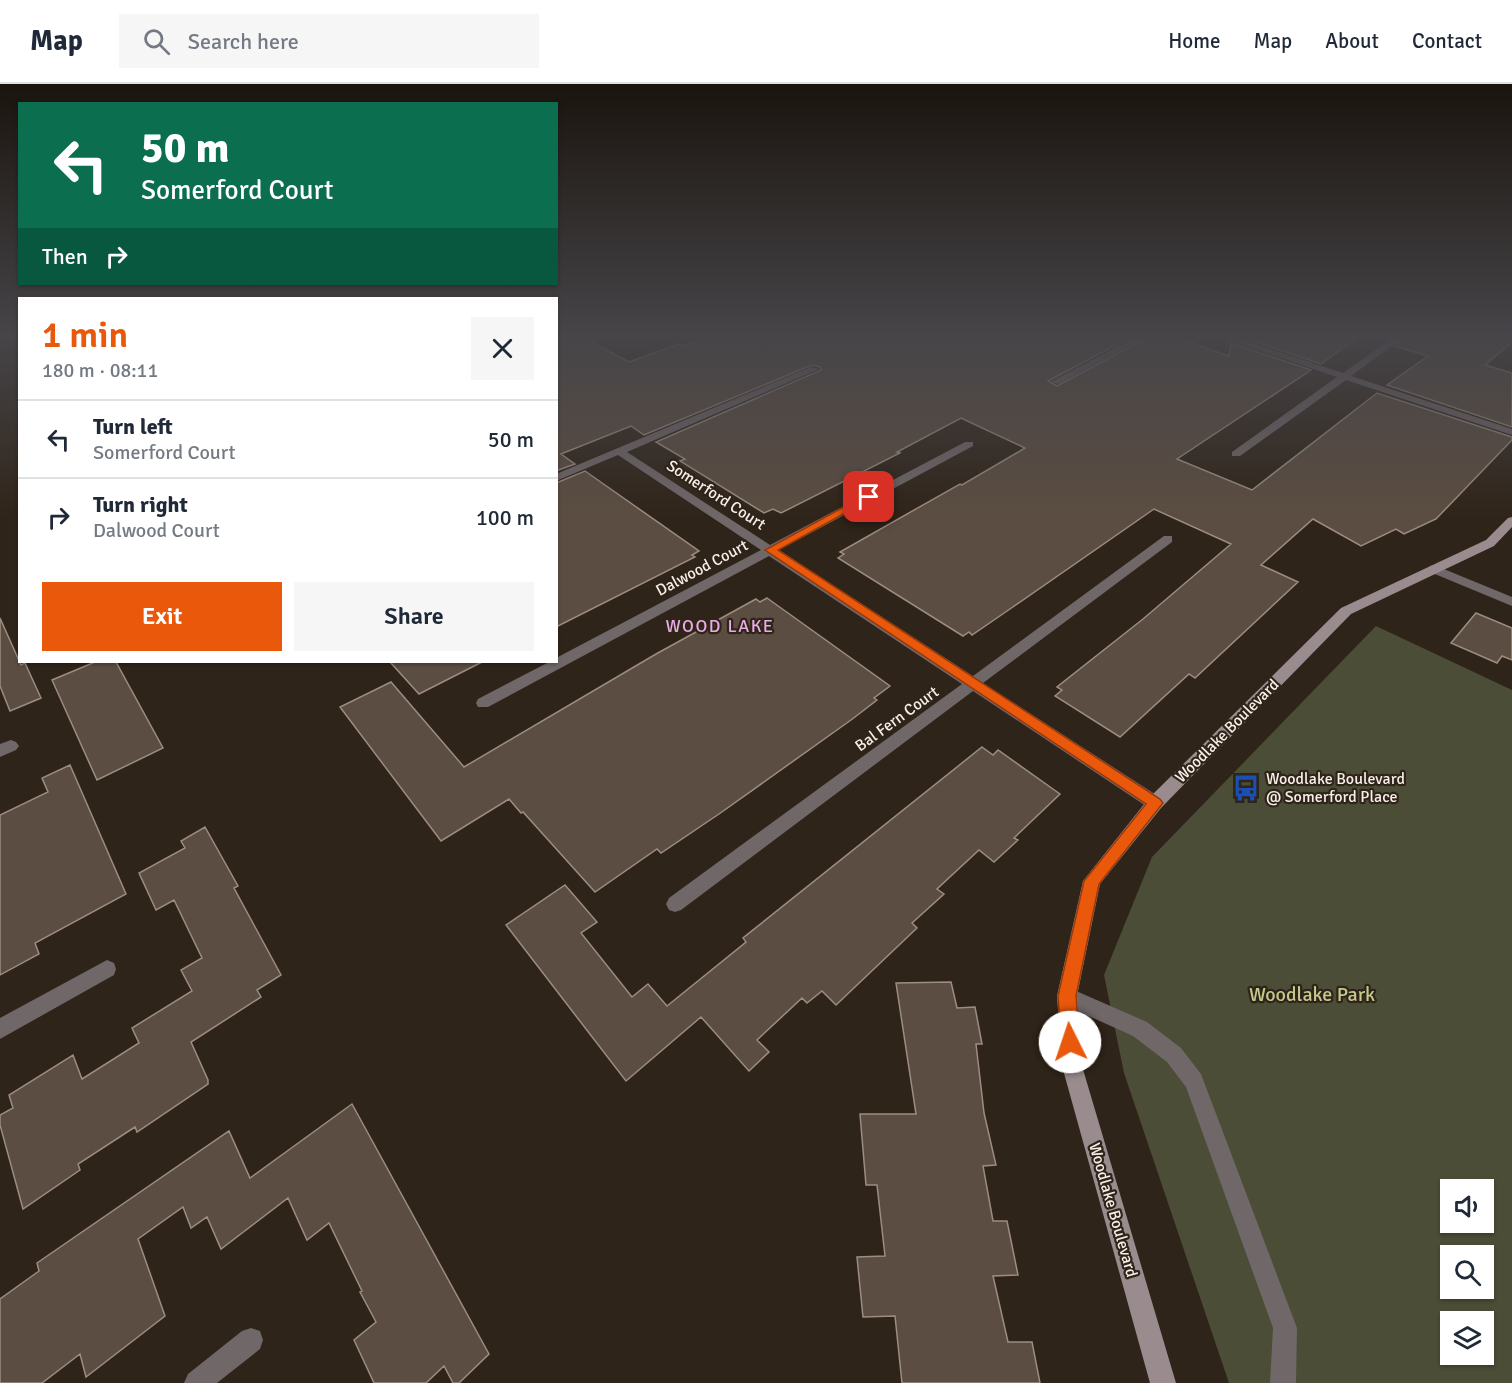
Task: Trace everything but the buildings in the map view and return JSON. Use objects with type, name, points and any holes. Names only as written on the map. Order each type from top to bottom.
[{"type":"street","points":[[558,477],[747,398]]},
{"type":"street","points":[[1236,453],[1312,398]]},
{"type":"street","points":[[1408,398],[1512,432]]},
{"type":"street","name":"Dalwood Court","points":[[483,703],[969,444]]},
{"type":"street","name":"Somerford Court","points":[[620,452],[1155,803]]},
{"type":"street","name":"Woodlake Boulevard","points":[[1163,1383],[1072,1066],[1067,996],[1092,881],[1155,803],[1347,611],[1490,543],[1512,520]]},
{"type":"street","name":"Bal Fern Court","points":[[675,904],[1168,539]]},
{"type":"street","points":[[1434,569],[1512,602]]},
{"type":"street","points":[[0,1029],[107,969]]},
{"type":"street","points":[[1067,996],[1140,1029],[1174,1055],[1194,1081],[1284,1328],[1283,1383]]},
{"type":"street","points":[[197,1383],[252,1340]]},
{"type":"green space","name":"Woodlake Park","points":[[1376,626],[1512,690],[1512,1383],[1229,1383],[1124,1073],[1104,975],[1152,857]]},
{"type":"place","name":"Woodlake Boulevard @ Somerford Place","points":[[1246,788]]},
{"type":"district","name":"WOOD LAKE","points":[[720,626]]},
{"type":"route","points":[[869,497],[770,550],[1155,803],[1092,881],[1067,996],[1070,1042]]}]
